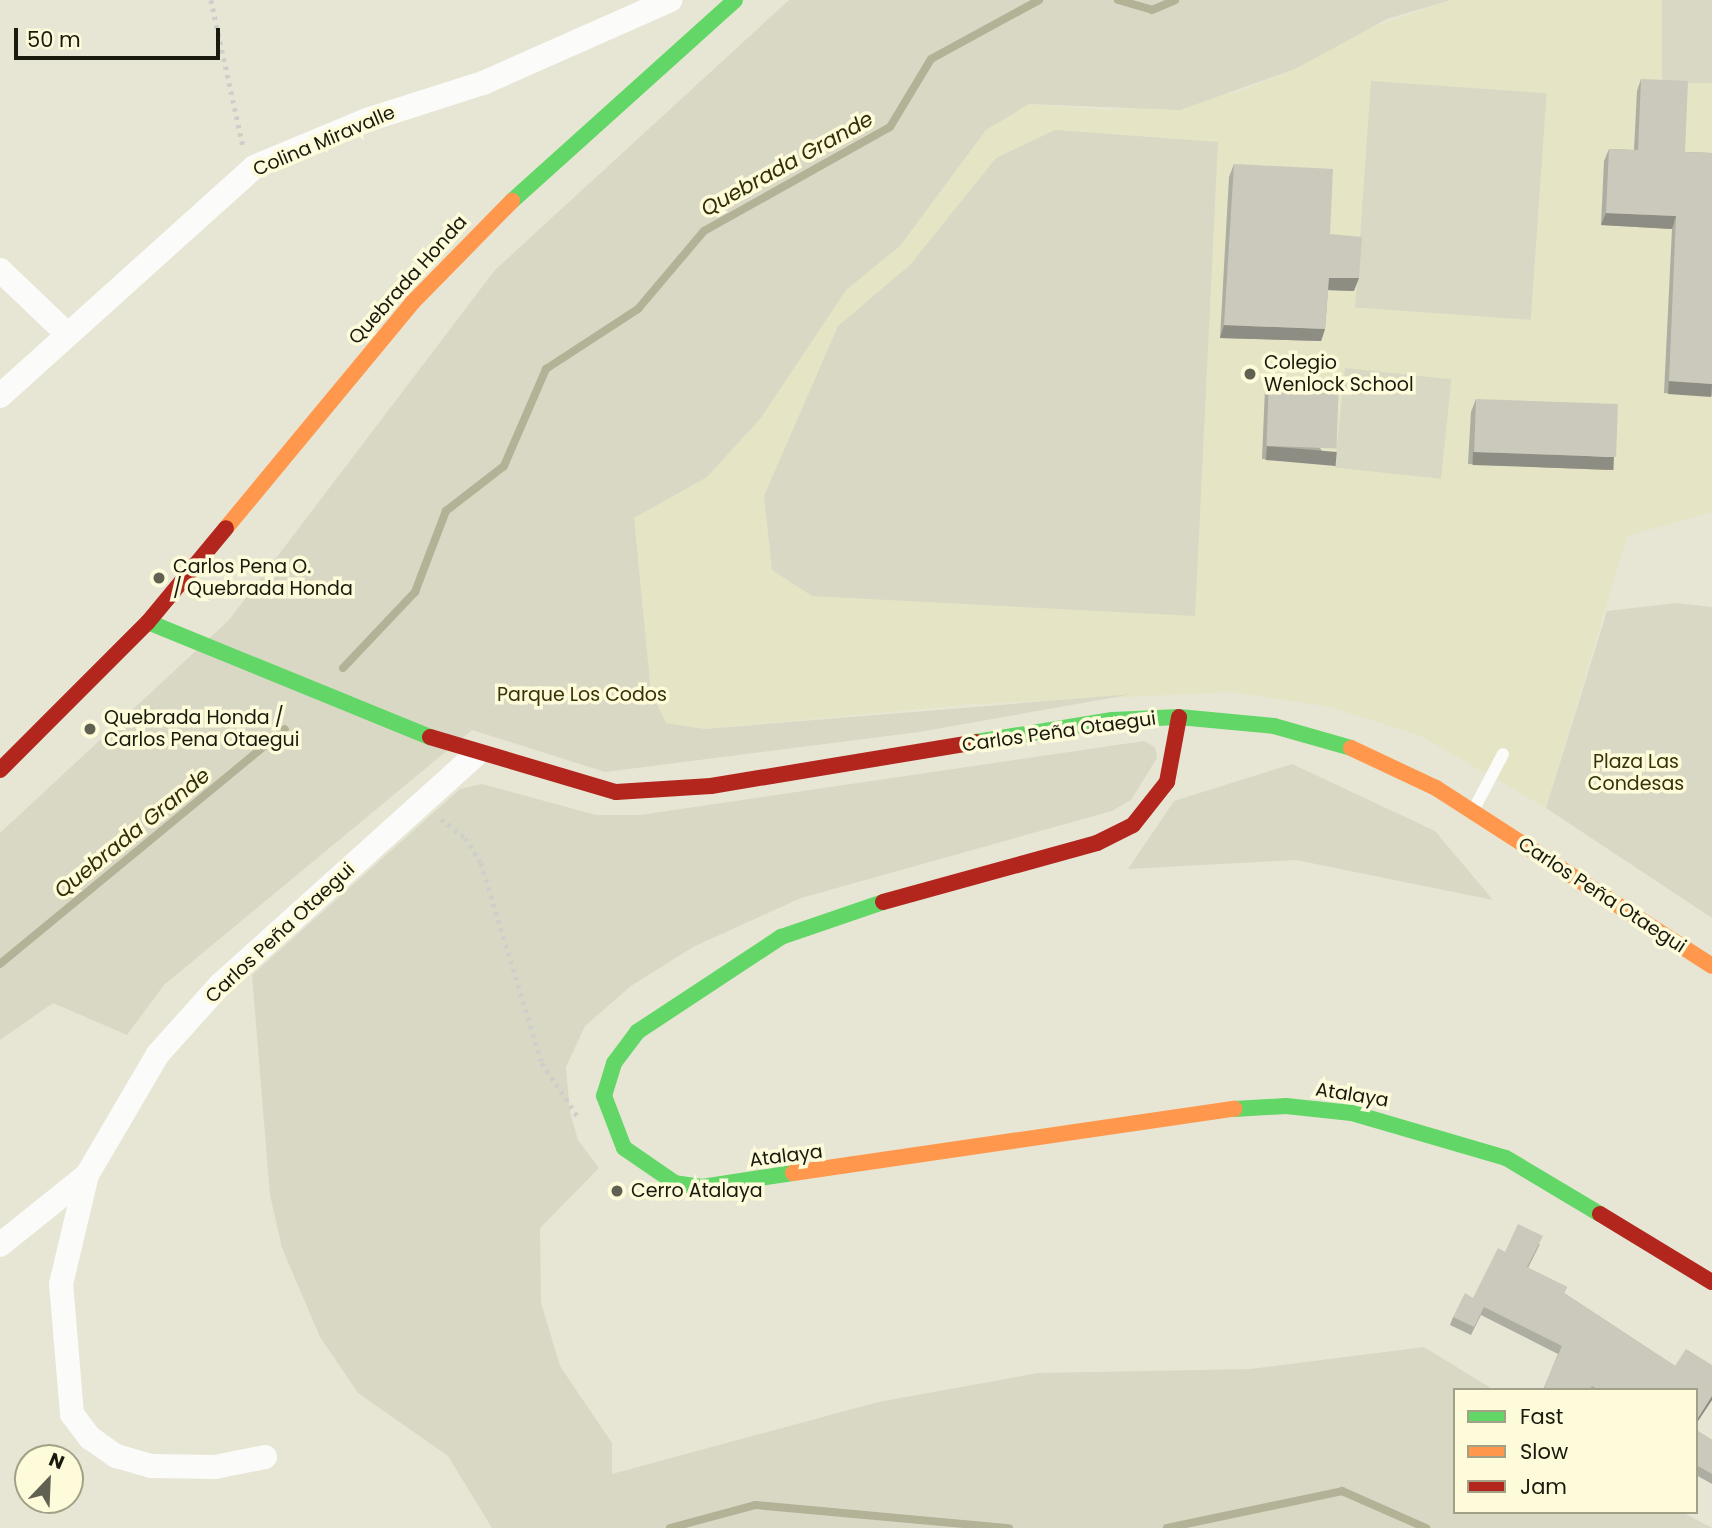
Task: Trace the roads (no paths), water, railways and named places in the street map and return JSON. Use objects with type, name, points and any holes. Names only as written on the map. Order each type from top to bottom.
[{"type":"street","name":"Colina Miravalle","points":[[0,396],[65,332],[249,172],[367,120],[482,83],[616,29],[670,0]]},
{"type":"street","name":"Quebrada Honda","points":[[148,622],[421,293],[497,214],[735,0]]},
{"type":"street","points":[[0,270],[65,332]]},
{"type":"street","name":"Carlos Peña Otaegui","points":[[148,622],[475,755],[616,792],[711,786],[1112,720],[1179,716],[1317,737],[1397,768],[1472,812],[1712,966]]},
{"type":"street","points":[[0,770],[148,622]]},
{"type":"street","name":"Atalaya","points":[[1179,716],[1167,782],[1133,825],[1097,843],[835,915],[782,937],[637,1032],[614,1063],[604,1096],[624,1148],[675,1183],[702,1187],[1194,1111],[1286,1106],[1352,1113],[1506,1158],[1712,1282]]},
{"type":"street","name":"Carlos Peña Otaegui","points":[[265,1457],[215,1467],[151,1466],[116,1455],[90,1438],[72,1414],[61,1284],[87,1175],[158,1054],[211,995],[475,755]]},
{"type":"street","points":[[0,1245],[87,1175]]},
{"type":"lane","points":[[1472,812],[1503,754]]},
{"type":"waterway","name":"Quebrada Grande","points":[[343,668],[415,592],[446,511],[504,466],[546,369],[638,309],[704,231],[890,127],[931,59],[1039,0]]},
{"type":"waterway","name":"Quebrada Grande","points":[[1118,0],[1152,10],[1175,0]]},
{"type":"waterway","name":"Quebrada Grande","points":[[0,964],[285,729]]},
{"type":"waterway","points":[[1167,1528],[1342,1491],[1426,1528]]},
{"type":"waterway","points":[[670,1528],[755,1505],[1009,1528]]},
{"type":"place","name":"Colegio Wenlock School","points":[[1250,374]]},
{"type":"place","name":"Carlos Pena O. / Quebrada Honda","points":[[159,578]]},
{"type":"place","name":"Quebrada Honda / Carlos Pena Otaegui","points":[[90,729]]},
{"type":"place","name":"Cerro Atalaya","points":[[617,1191]]},
{"type":"park label","name":"Parque Los Codos","points":[[582,695]]},
{"type":"park label","name":"Plaza Las Condesas","points":[[1636,773]]}]
